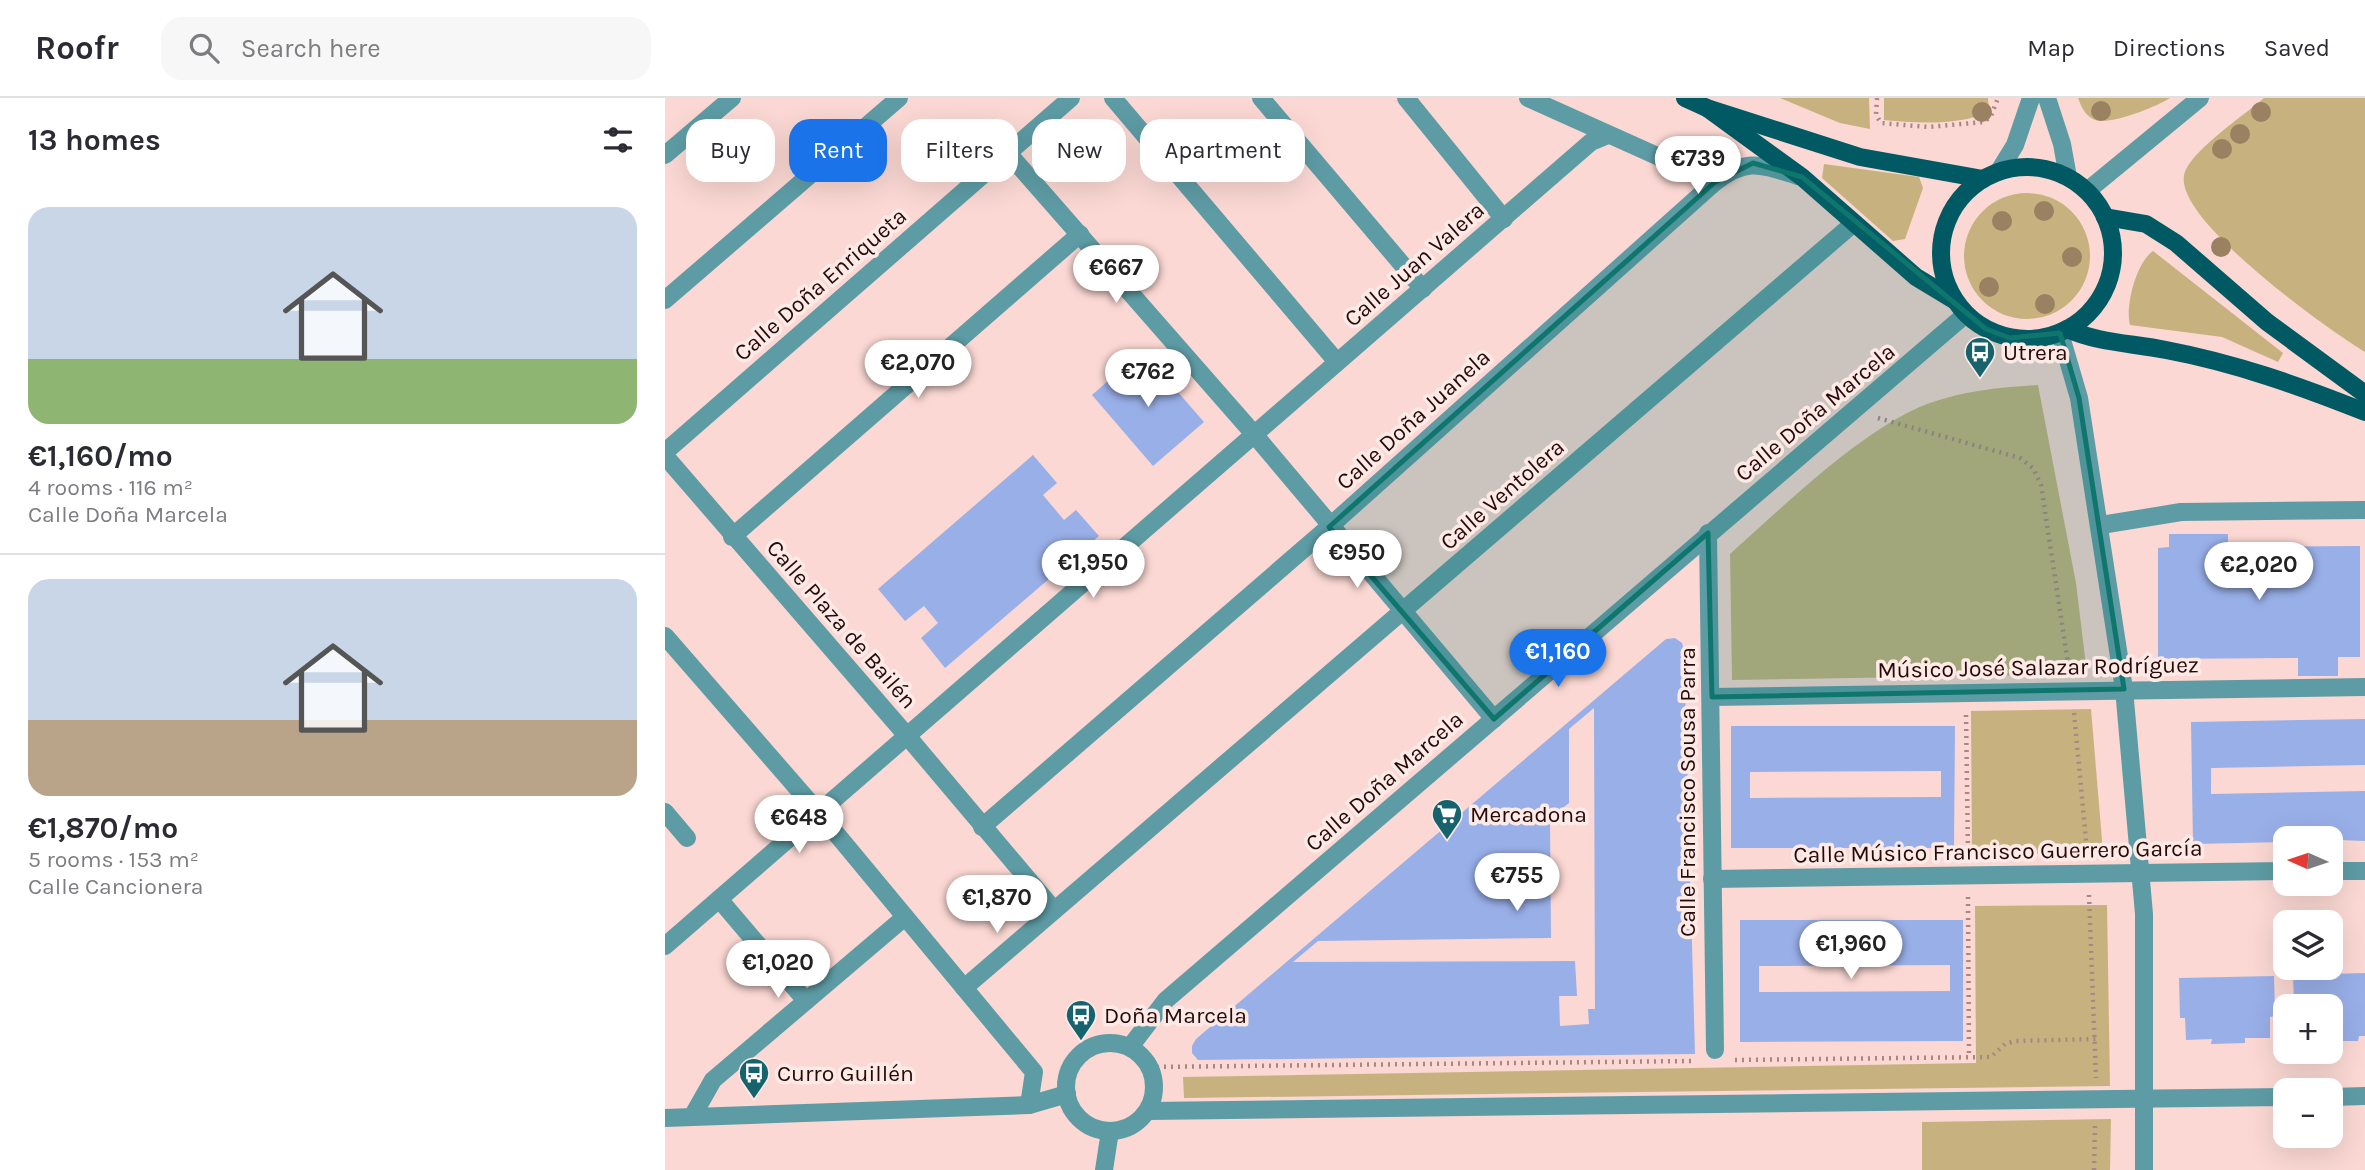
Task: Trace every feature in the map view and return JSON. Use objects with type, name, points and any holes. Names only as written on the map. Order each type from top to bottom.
[{"type":"main road","points":[[1685,98],[1707,108],[1860,157],[1983,178]]},
{"type":"main road","points":[[1707,108],[1802,177],[1916,276],[1954,300],[1966,314],[1986,329],[2010,338],[2035,339],[2063,331],[2088,314],[2103,293],[2112,268],[2113,242],[2105,217],[2087,191],[2068,177],[2046,169],[2023,166],[1983,178],[1965,192],[1951,211],[1943,233],[1941,256],[1945,278],[1954,300]]},
{"type":"main road","points":[[2105,217],[2146,224],[2176,243],[2267,322],[2365,394]]},
{"type":"main road","points":[[2063,331],[2094,340],[2166,349],[2279,378],[2365,412]]},
{"type":"street","points":[[665,155],[732,98]]},
{"type":"street","points":[[665,300],[899,98]]},
{"type":"street","name":"Calle Doña Enriqueta","points":[[1018,143],[1071,98]]},
{"type":"street","points":[[1113,98],[1337,362]]},
{"type":"street","points":[[1261,98],[1423,289]]},
{"type":"street","points":[[1406,98],[1504,219]]},
{"type":"street","points":[[1528,98],[1715,182]]},
{"type":"street","points":[[2000,171],[2015,145],[2031,98]]},
{"type":"street","points":[[2047,98],[2062,144],[2068,177]]},
{"type":"street","points":[[2087,191],[2200,98]]},
{"type":"street","name":"Calle Juan Valera","points":[[1253,433],[1591,142],[1608,135]]},
{"type":"street","name":"Calle Doña Juanela","points":[[982,827],[1329,527],[1715,182],[1732,169],[1753,163],[1802,177]]},
{"type":"street","points":[[1018,164],[1253,433],[1401,613],[1494,719]]},
{"type":"street","name":"Calle Doña Enriqueta","points":[[665,454],[973,182]]},
{"type":"street","name":"Calle Ventolera","points":[[964,988],[1854,223]]},
{"type":"street","name":"Calle Plaza de Bailén","points":[[1080,234],[732,537],[908,737],[1253,433]]},
{"type":"street","name":"Calle Doña Marcela","points":[[1130,1047],[1166,1000],[1966,314]]},
{"type":"street","points":[[2063,331],[2079,398],[2101,525],[2125,690],[2141,873],[2144,1170]]},
{"type":"street","points":[[665,454],[732,537]]},
{"type":"street","points":[[2101,525],[2181,512],[2365,510]]},
{"type":"street","name":"Calle Francisco Sousa Parra","points":[[1708,533],[1715,1057]]},
{"type":"street","points":[[665,636],[818,813],[1034,1072],[1029,1105]]},
{"type":"street","name":"Músico José Salazar Rodríguez","points":[[1712,697],[2365,687]]},
{"type":"street","points":[[665,946],[908,737],[1054,911]]},
{"type":"street","points":[[665,812],[687,838]]},
{"type":"street","points":[[2343,871],[2365,871]]},
{"type":"street","name":"Calle Músico Francisco Guerrero García","points":[[1712,879],[2273,872]]},
{"type":"street","points":[[719,899],[806,1001]]},
{"type":"street","points":[[692,1117],[713,1080],[905,917]]},
{"type":"street","points":[[1103,1043],[1130,1047],[1150,1068],[1154,1090],[1148,1111],[1125,1129],[1094,1129],[1081,1121],[1072,1109],[1067,1094],[1068,1074],[1078,1056],[1103,1043]]},
{"type":"street","points":[[665,1118],[1029,1105],[1067,1094]]},
{"type":"street","points":[[2343,1097],[2365,1096]]},
{"type":"street","points":[[1148,1111],[2273,1097]]},
{"type":"street","points":[[1104,1170],[1109,1131]]},
{"type":"path","points":[[1877,98],[1877,114],[1881,123],[1928,127],[1984,122],[1991,116],[1998,98]]},
{"type":"path","points":[[1853,411],[2020,458],[2033,468],[2041,485],[2072,691],[2088,875],[2096,1040],[2094,1170]]},
{"type":"path","points":[[1150,1068],[1715,1057],[1991,1057],[2005,1044],[2015,1041],[2096,1040]]},
{"type":"highlighted area","points":[[1753,163],[1802,177],[1986,329],[2010,338],[2060,333],[2079,398],[2124,689],[1712,697],[1708,533],[1494,719],[1329,527],[1715,182]]},
{"type":"shaded area","points":[[1780,98],[1869,98],[1870,129],[1840,123]]},
{"type":"shaded area","points":[[1884,98],[1988,98],[1989,112],[1964,120],[1884,120]]},
{"type":"shaded area","points":[[2078,98],[2170,98],[2133,114],[2102,121],[2089,116]]},
{"type":"shaded area","points":[[2264,98],[2365,98],[2365,352],[2257,272],[2204,219],[2188,196],[2184,176],[2195,156]]},
{"type":"shaded area","points":[[1824,164],[1919,177],[1923,188],[1905,239],[1893,241],[1822,178]]},
{"type":"shaded area","points":[[2027,193],[2051,198],[2072,211],[2085,232],[2090,256],[2085,280],[2072,301],[2051,314],[2027,319],[2003,314],[1982,301],[1969,280],[1964,256],[1969,232],[1982,211],[2003,198]]},
{"type":"shaded area","points":[[2153,251],[2283,353],[2278,362],[2222,337],[2130,325],[2129,307],[2133,285],[2142,265]]},
{"type":"shaded area","points":[[2038,385],[2076,583],[2087,674],[1732,680],[1730,554],[1798,492],[1850,450],[1902,416],[1927,404],[1954,396],[1996,388]]},
{"type":"shaded area","points":[[2091,709],[2103,852],[1972,855],[1971,711]]},
{"type":"shaded area","points":[[2107,905],[2110,1086],[1184,1098],[1183,1077],[1976,1063],[1975,906]]},
{"type":"shaded area","points":[[2111,1119],[2110,1170],[1922,1170],[1922,1122]]},
{"type":"building","points":[[1142,351],[1204,422],[1153,466],[1092,395]]},
{"type":"building","points":[[1033,455],[1057,483],[1043,495],[1064,520],[1076,510],[1099,536],[945,668],[921,638],[938,623],[924,606],[905,621],[878,589]]},
{"type":"building","points":[[2169,534],[2228,534],[2228,547],[2360,546],[2360,657],[2338,657],[2338,676],[2298,676],[2298,658],[2158,659],[2158,548],[2169,547]]},
{"type":"building","points":[[1675,638],[1682,643],[1684,651],[1695,1054],[1198,1060],[1192,1053],[1196,1039],[1666,639]],"holes":[[[1594,708],[1595,1009],[1588,1009],[1589,1024],[1560,1026],[1559,996],[1577,996],[1575,961],[1293,962],[1318,941],[1551,938],[1550,818],[1569,803],[1569,729]]]},
{"type":"building","points":[[2365,719],[2365,765],[2211,768],[2211,794],[2365,791],[2365,841],[2343,840],[2343,826],[2273,826],[2273,842],[2193,844],[2191,722]]},
{"type":"building","points":[[1731,726],[1955,726],[1954,848],[1731,848]],"holes":[[[1941,771],[1941,797],[1750,798],[1750,772]]]},
{"type":"building","points":[[1740,920],[1963,920],[1963,1041],[1740,1042]],"holes":[[[1950,965],[1950,991],[1759,992],[1759,966]]]},
{"type":"building","points":[[2365,973],[2365,1036],[2359,1036],[2358,1041],[2343,1041],[2343,994],[2294,994],[2293,980],[2343,980],[2343,974]]},
{"type":"building","points":[[2273,976],[2274,994],[2273,1016],[2270,1017],[2270,1038],[2245,1038],[2245,1043],[2211,1044],[2212,1039],[2186,1040],[2185,1018],[2180,1018],[2179,978]]},
{"type":"place","name":"Utrera","points":[[1980,379]]},
{"type":"place","name":"Mercadona","points":[[1447,841]]},
{"type":"place","name":"Doña Marcela","points":[[1081,1042]]},
{"type":"place","name":"Curro Guillén","points":[[754,1100]]}]
